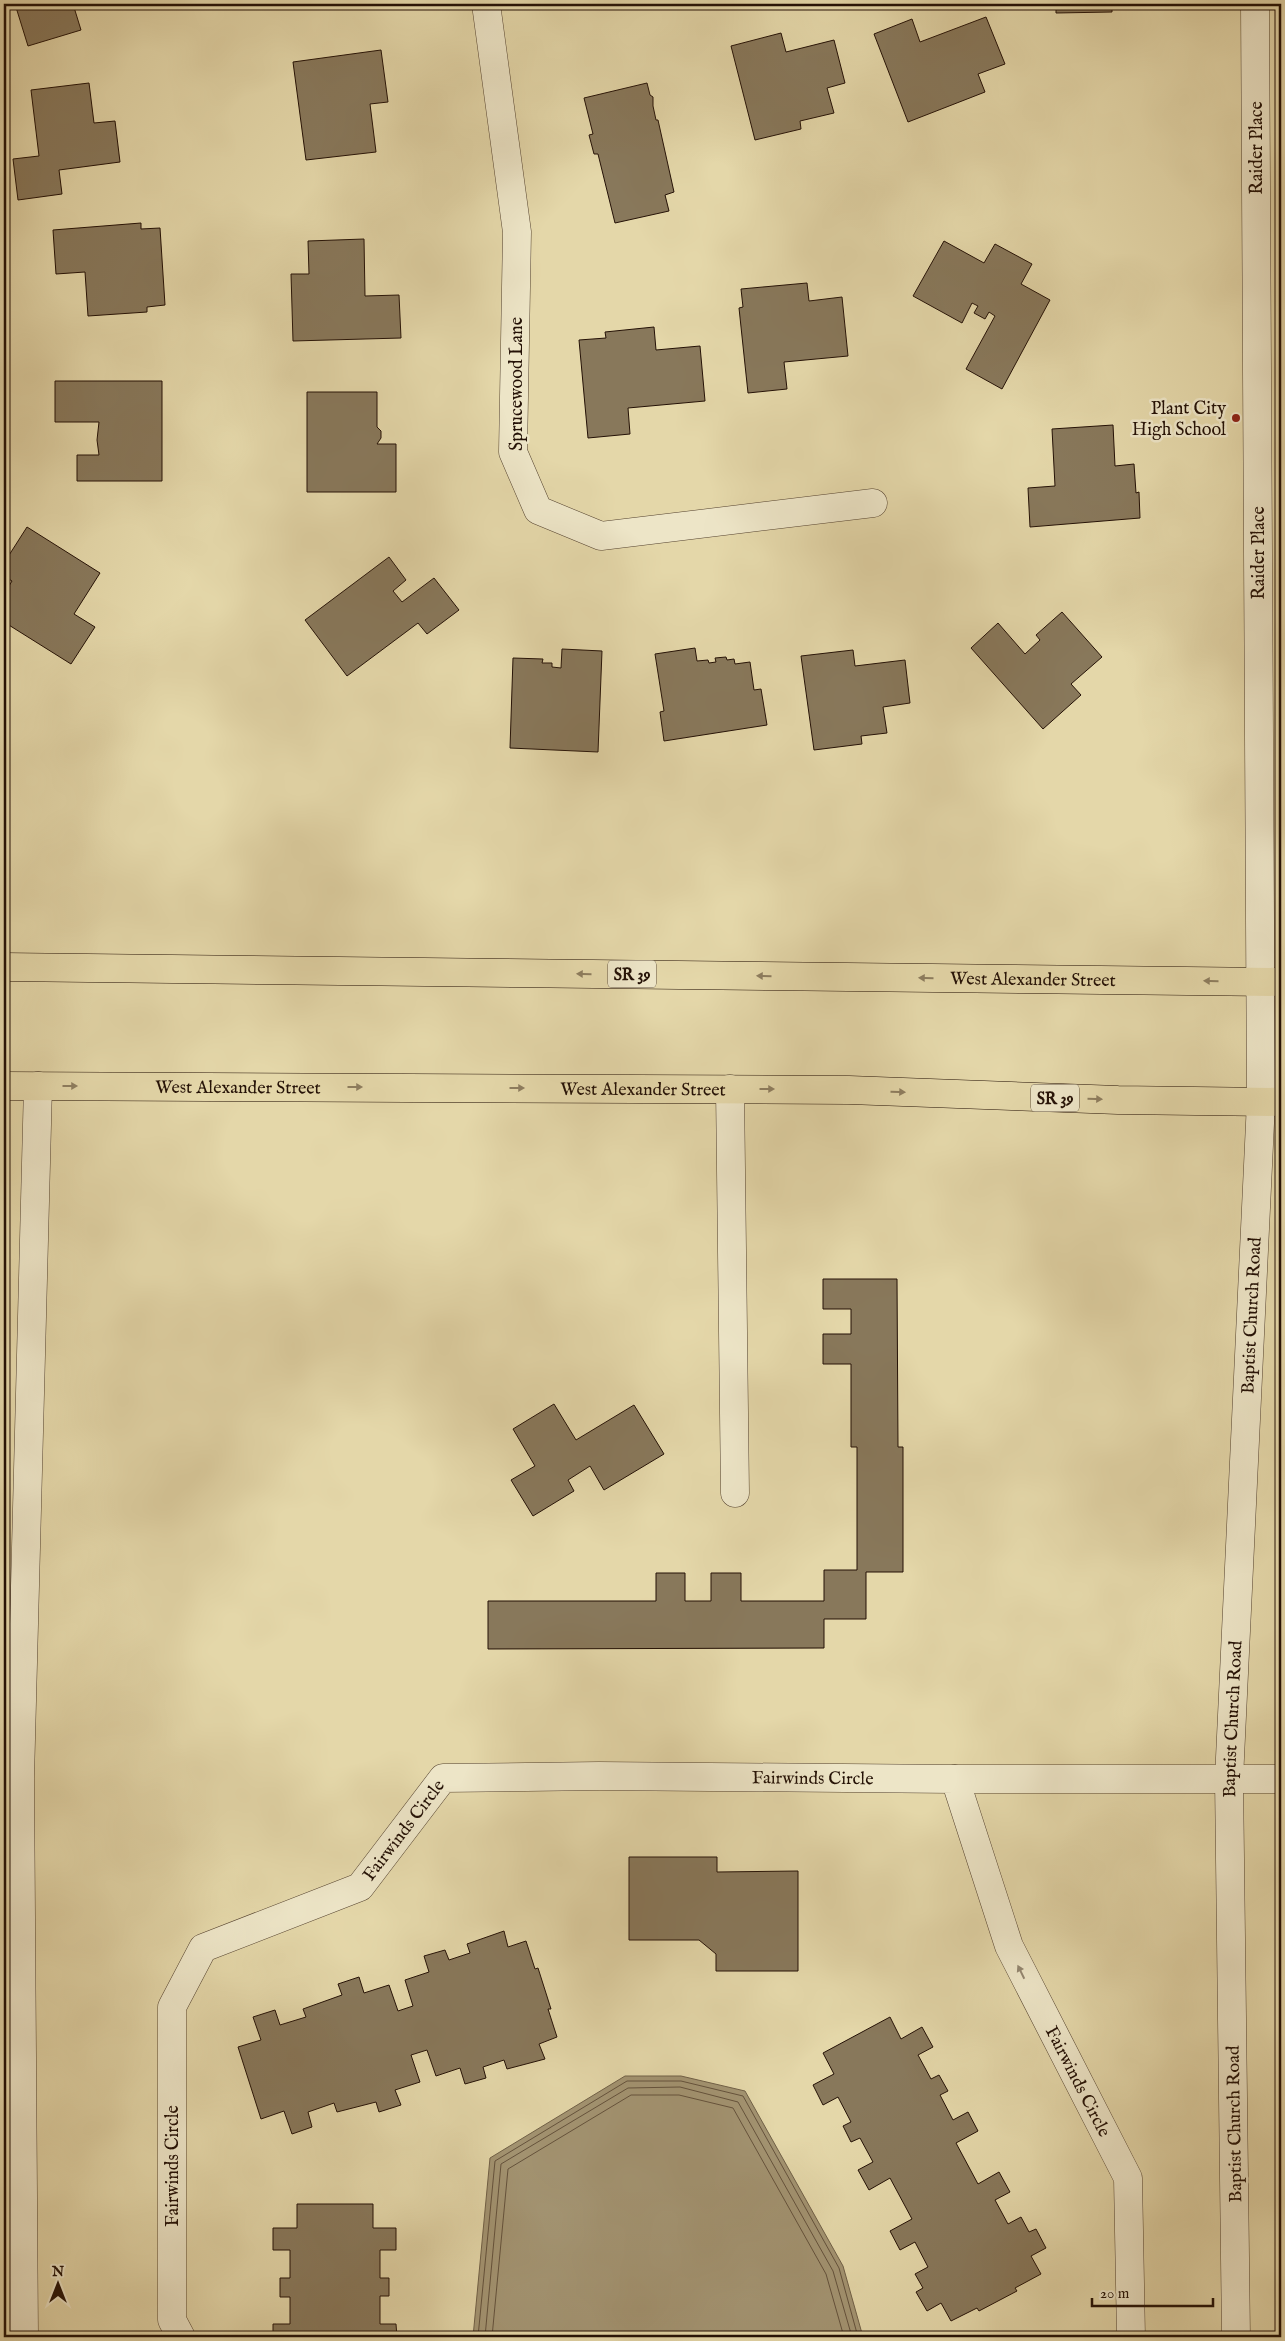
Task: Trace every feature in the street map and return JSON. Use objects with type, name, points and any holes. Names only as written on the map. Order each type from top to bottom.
[{"type":"main road","name":"West Alexander Street","points":[[4,967],[1271,982]]},
{"type":"main road","name":"West Alexander Street","points":[[4,1086],[849,1090],[1118,1100],[1271,1102]]},
{"type":"street","name":"Sprucewood Lane","points":[[486,4],[517,232],[513,452],[538,510],[601,536],[873,503]]},
{"type":"street","name":"Raider Place","points":[[1255,4],[1271,982],[1271,1102]]},
{"type":"street","points":[[24,2337],[20,1778],[38,1086]]},
{"type":"street","points":[[730,1089],[735,1493]]},
{"type":"street","name":"Baptist Church Road","points":[[1236,2337],[1229,1779],[1271,1102]]},
{"type":"street","name":"Fairwinds Circle","points":[[181,2337],[172,2320],[172,2007],[203,1948],[360,1887],[443,1778],[599,1776],[1281,1779]]},
{"type":"street","name":"Fairwinds Circle","points":[[955,1779],[1009,1946],[1128,2178],[1131,2337]]},
{"type":"water","points":[[625,2076],[681,2076],[745,2091],[843,2266],[863,2337],[473,2337],[490,2158]]},
{"type":"building","points":[[15,4],[73,4],[81,30],[28,46]]},
{"type":"building","points":[[1056,4],[1112,4],[1112,12],[1056,13]]},
{"type":"building","points":[[986,17],[1005,64],[978,74],[985,92],[908,122],[874,34],[912,19],[920,42]]},
{"type":"building","points":[[781,33],[786,52],[834,40],[845,83],[827,88],[834,113],[800,121],[801,129],[755,140],[731,46]]},
{"type":"building","points":[[381,50],[388,102],[370,104],[376,152],[306,160],[293,62]]},
{"type":"building","points":[[89,83],[94,123],[115,121],[120,162],[59,170],[62,194],[18,200],[13,159],[39,156],[31,90]]},
{"type":"building","points":[[647,83],[650,95],[653,97],[656,120],[658,120],[674,192],[665,195],[669,211],[615,223],[598,154],[594,154],[589,135],[593,134],[584,98]]},
{"type":"building","points":[[141,223],[141,229],[160,228],[165,305],[147,307],[147,312],[88,316],[85,272],[56,274],[53,230]]},
{"type":"building","points":[[364,239],[365,296],[399,295],[401,338],[293,341],[291,274],[309,274],[308,241]]},
{"type":"building","points":[[944,241],[984,263],[995,244],[1032,264],[1021,284],[1050,300],[1002,389],[966,369],[995,316],[989,312],[985,319],[974,313],[978,306],[972,303],[962,323],[913,296]]},
{"type":"building","points":[[807,283],[809,301],[842,297],[848,356],[784,362],[787,389],[748,393],[739,308],[743,307],[741,289]]},
{"type":"building","points":[[654,327],[656,350],[700,346],[705,401],[628,408],[630,434],[588,438],[579,340],[606,338],[605,332]]},
{"type":"building","points":[[55,381],[162,381],[162,481],[77,481],[77,455],[99,455],[97,440],[99,422],[55,422]]},
{"type":"building","points":[[307,392],[377,392],[377,427],[381,431],[381,438],[377,444],[396,444],[396,492],[307,492]]},
{"type":"building","points":[[1113,425],[1115,466],[1134,464],[1136,493],[1139,492],[1140,518],[1030,527],[1028,488],[1055,486],[1052,429]]},
{"type":"building","points":[[27,527],[100,573],[74,614],[95,627],[71,664],[4,622],[4,594],[12,581],[4,576],[4,563]]},
{"type":"building","points":[[389,557],[406,580],[393,591],[402,602],[434,578],[459,610],[427,634],[418,623],[347,676],[305,620]]},
{"type":"building","points":[[1062,612],[1102,657],[1071,684],[1081,695],[1043,729],[971,648],[998,623],[1025,654],[1040,640],[1036,635]]},
{"type":"building","points":[[695,648],[697,661],[708,660],[709,663],[716,662],[715,658],[726,657],[727,660],[734,659],[735,664],[750,662],[754,690],[761,689],[767,725],[664,741],[660,712],[664,711],[655,654]]},
{"type":"building","points":[[562,649],[602,651],[598,752],[510,748],[513,658],[543,659],[542,663],[552,663],[552,667],[561,668]]},
{"type":"building","points":[[853,650],[855,666],[905,660],[910,703],[883,707],[887,733],[861,736],[862,744],[814,750],[801,656]]},
{"type":"building","points":[[823,1279],[897,1279],[898,1447],[903,1447],[903,1572],[866,1572],[866,1619],[824,1619],[824,1648],[488,1649],[488,1601],[656,1601],[656,1573],[685,1573],[685,1601],[711,1601],[711,1573],[741,1573],[741,1601],[824,1601],[824,1570],[857,1570],[857,1447],[851,1447],[851,1364],[823,1364],[823,1334],[851,1334],[851,1309],[823,1309]]},
{"type":"building","points":[[554,1404],[576,1440],[634,1405],[664,1454],[604,1490],[590,1466],[568,1480],[574,1491],[533,1516],[511,1480],[535,1466],[513,1429]]},
{"type":"building","points":[[629,1857],[717,1857],[717,1872],[798,1871],[798,1971],[716,1971],[716,1954],[699,1940],[629,1940]]},
{"type":"building","points":[[504,1931],[508,1947],[526,1941],[535,1969],[538,1968],[551,2009],[548,2009],[557,2037],[539,2044],[545,2059],[507,2069],[504,2060],[483,2067],[486,2078],[465,2084],[460,2068],[436,2076],[427,2050],[411,2055],[420,2082],[395,2090],[401,2105],[379,2112],[376,2102],[337,2112],[334,2103],[308,2112],[312,2127],[292,2134],[284,2111],[261,2119],[238,2047],[261,2040],[253,2017],[275,2010],[280,2025],[306,2017],[303,2009],[342,1995],[338,1984],[359,1977],[364,1993],[389,1985],[398,2011],[413,2006],[405,1980],[429,1972],[424,1956],[445,1950],[449,1960],[470,1953],[467,1944]]},
{"type":"building","points":[[890,2017],[901,2039],[922,2027],[933,2047],[918,2055],[931,2079],[939,2075],[948,2091],[940,2095],[953,2120],[968,2112],[978,2131],[956,2143],[978,2184],[999,2172],[1010,2192],[995,2200],[1008,2224],[1021,2217],[1029,2232],[1036,2229],[1046,2248],[1031,2256],[1041,2274],[1015,2288],[1017,2291],[979,2311],[977,2308],[951,2321],[941,2303],[927,2311],[916,2292],[923,2288],[915,2274],[928,2267],[915,2242],[900,2250],[890,2231],[912,2219],[890,2178],[869,2190],[858,2170],[873,2162],[860,2138],[851,2142],[843,2126],[851,2122],[838,2097],[823,2105],[813,2085],[834,2074],[823,2053]]},
{"type":"building","points":[[297,2204],[373,2204],[373,2228],[396,2228],[396,2250],[380,2250],[380,2278],[389,2278],[389,2296],[380,2296],[380,2324],[396,2324],[397,2337],[273,2337],[273,2324],[290,2324],[290,2297],[280,2297],[280,2278],[290,2278],[290,2250],[273,2250],[273,2228],[297,2228]]},
{"type":"place","name":"Plant City High School","points":[[1236,418]]}]
